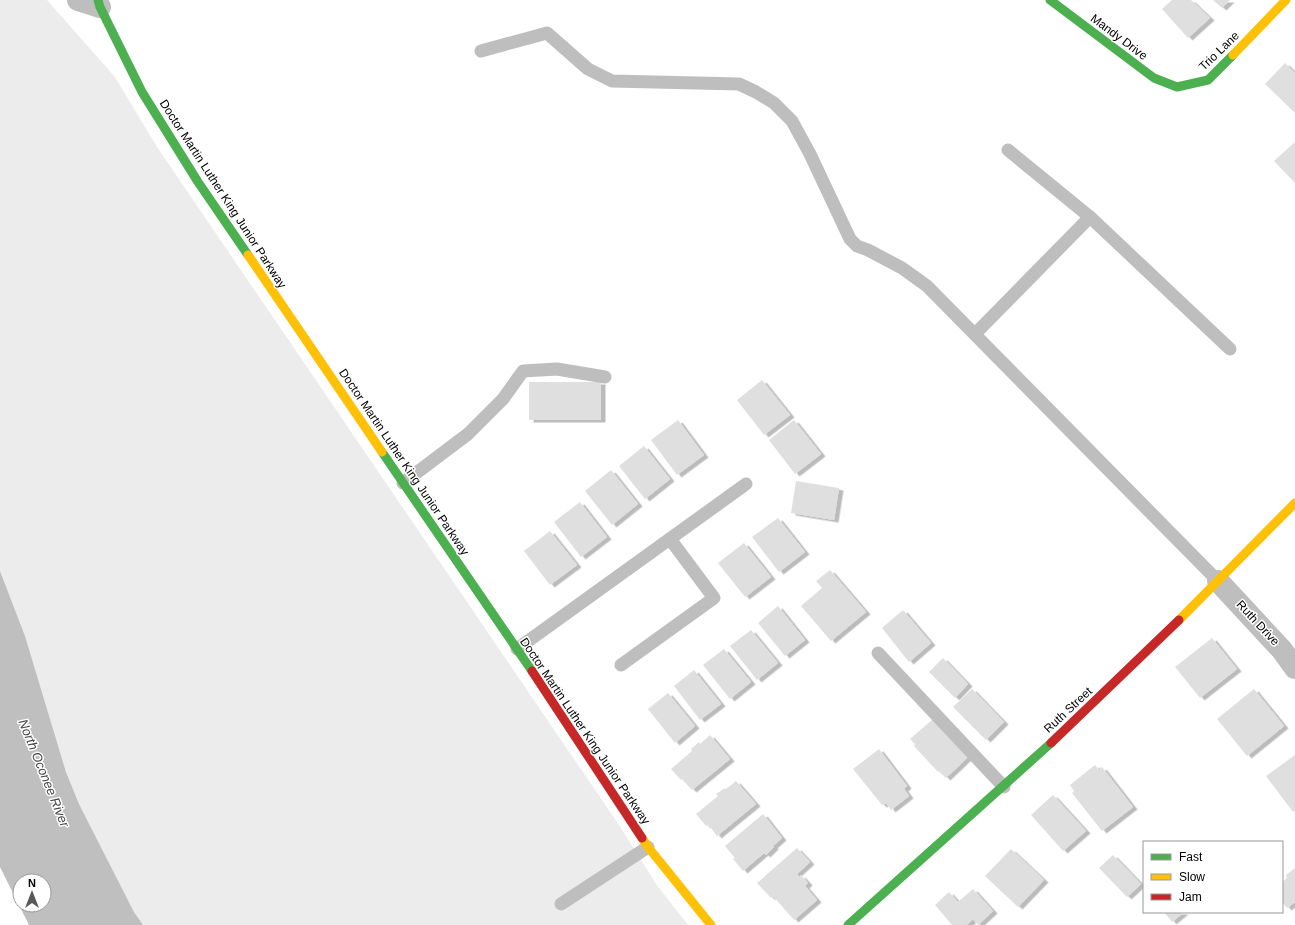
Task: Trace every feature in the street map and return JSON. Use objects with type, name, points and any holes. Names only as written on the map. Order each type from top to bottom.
[{"type":"main road","name":"Mandy Drive","points":[[1050,0],[1154,78]]},
{"type":"main road","name":"Trio Lane","points":[[1154,78],[1177,87],[1208,80],[1286,0]]},
{"type":"main road","name":"Doctor Martin Luther King Junior Parkway","points":[[99,3],[142,92],[198,182],[517,649],[648,848],[711,925]]},
{"type":"main road","name":"Ruth Street","points":[[848,925],[1004,786],[1082,714],[1218,581],[1295,502]]},
{"type":"street","points":[[78,0],[99,3]]},
{"type":"street","name":"Ruth Drive","points":[[1218,581],[1282,650],[1295,668]]},
{"type":"lane","points":[[481,51],[547,33],[588,69],[612,81],[739,84],[774,103],[792,121],[810,154],[850,239],[857,246],[868,250],[902,268],[928,286],[1218,581]]},
{"type":"lane","points":[[1008,150],[1090,217],[1230,349]]},
{"type":"lane","points":[[975,334],[1090,217]]},
{"type":"lane","points":[[403,483],[468,434],[503,399],[523,371],[557,369],[605,377]]},
{"type":"lane","points":[[517,649],[746,484]]},
{"type":"lane","points":[[621,665],[714,598],[670,539]]},
{"type":"lane","points":[[878,653],[1004,786]]},
{"type":"lane","points":[[561,904],[648,848]]},
{"type":"shaded area","points":[[0,0],[47,0],[115,77],[157,147],[619,825],[656,884],[688,925],[143,925],[134,912],[79,804],[66,772],[25,636],[0,571]]},
{"type":"water","name":"North Oconee River","points":[[0,571],[25,636],[66,772],[79,804],[134,912],[143,925],[29,925],[23,913],[52,913],[52,873],[12,873],[12,891],[0,867]]},
{"type":"building","points":[[1172,0],[1191,0],[1210,18],[1188,38],[1162,9]]},
{"type":"building","points":[[1213,0],[1230,0],[1222,8]]},
{"type":"building","points":[[1285,63],[1295,73],[1295,113],[1265,84]]},
{"type":"building","points":[[1295,142],[1295,183],[1274,161]]},
{"type":"building","points":[[762,380],[790,415],[764,435],[737,400]]},
{"type":"building","points":[[529,382],[601,382],[601,420],[529,420]]},
{"type":"building","points":[[678,420],[704,455],[677,475],[651,440]]},
{"type":"building","points":[[794,420],[821,454],[795,474],[769,440]]},
{"type":"building","points":[[644,446],[670,479],[645,499],[619,466]]},
{"type":"building","points":[[611,470],[638,504],[612,525],[585,491]]},
{"type":"building","points":[[796,481],[839,488],[834,520],[791,513]]},
{"type":"building","points":[[580,502],[607,537],[581,557],[554,522]]},
{"type":"building","points":[[778,518],[805,552],[779,572],[752,537]]},
{"type":"building","points":[[550,531],[577,565],[550,585],[524,551]]},
{"type":"building","points":[[744,543],[771,577],[745,597],[718,563]]},
{"type":"building","points":[[830,570],[866,612],[831,641],[801,606],[822,588],[816,581]]},
{"type":"building","points":[[778,606],[805,640],[785,656],[758,623]]},
{"type":"building","points":[[903,610],[931,643],[909,662],[882,628]]},
{"type":"building","points":[[751,630],[778,663],[757,680],[730,646]]},
{"type":"building","points":[[1212,638],[1237,669],[1200,698],[1175,667]]},
{"type":"building","points":[[724,649],[751,682],[730,699],[703,665]]},
{"type":"building","points":[[943,658],[968,684],[955,698],[929,672]]},
{"type":"building","points":[[694,670],[721,704],[700,720],[674,686]]},
{"type":"building","points":[[972,689],[1004,722],[986,740],[953,707]]},
{"type":"building","points":[[1254,689],[1284,726],[1247,756],[1217,719]]},
{"type":"building","points":[[668,693],[695,726],[675,743],[648,709]]},
{"type":"building","points":[[933,719],[968,757],[946,778],[939,771],[938,772],[914,746],[915,744],[910,739]]},
{"type":"building","points":[[710,735],[730,759],[692,790],[671,769],[692,751],[691,749],[699,742],[700,744]]},
{"type":"building","points":[[879,749],[907,786],[904,789],[909,796],[891,810],[886,803],[882,805],[853,769]]},
{"type":"building","points":[[1295,755],[1295,810],[1293,812],[1266,776]]},
{"type":"building","points":[[1095,765],[1099,770],[1102,767],[1133,807],[1102,831],[1072,793],[1074,791],[1070,785]]},
{"type":"building","points":[[736,781],[756,804],[717,836],[708,824],[706,826],[696,814],[718,796],[716,794],[725,788],[726,789]]},
{"type":"building","points":[[1053,795],[1086,831],[1063,851],[1031,815]]},
{"type":"building","points":[[763,814],[782,838],[766,855],[764,853],[743,871],[725,846]]},
{"type":"building","points":[[797,848],[810,862],[797,874],[799,877],[801,875],[808,883],[805,886],[817,900],[794,920],[773,896],[771,898],[757,883]]},
{"type":"building","points":[[1011,849],[1044,880],[1018,907],[985,876]]},
{"type":"building","points":[[1113,855],[1141,884],[1127,897],[1099,868]]},
{"type":"building","points":[[1295,868],[1295,902],[1287,908],[1283,903],[1283,881],[1287,878],[1286,875]]},
{"type":"building","points":[[973,889],[993,911],[978,925],[973,919],[967,925],[952,925],[935,905],[949,892],[958,902]]},
{"type":"building","points":[[1165,913],[1183,913],[1172,922]]},
{"type":"traffic: fast","points":[[98,0],[100,7],[142,92],[198,182],[248,255]]},
{"type":"traffic: fast","points":[[1050,0],[1154,78],[1177,87],[1208,80],[1233,55]]},
{"type":"traffic: fast","points":[[382,452],[532,671]]},
{"type":"traffic: fast","points":[[848,925],[1051,743]]},
{"type":"traffic: slow","points":[[1233,55],[1286,0]]},
{"type":"traffic: slow","points":[[248,255],[382,452]]},
{"type":"traffic: slow","points":[[1179,620],[1295,503]]},
{"type":"traffic: slow","points":[[642,838],[711,925]]},
{"type":"traffic: jam","points":[[1051,743],[1179,620]]},
{"type":"traffic: jam","points":[[532,671],[642,838]]}]
